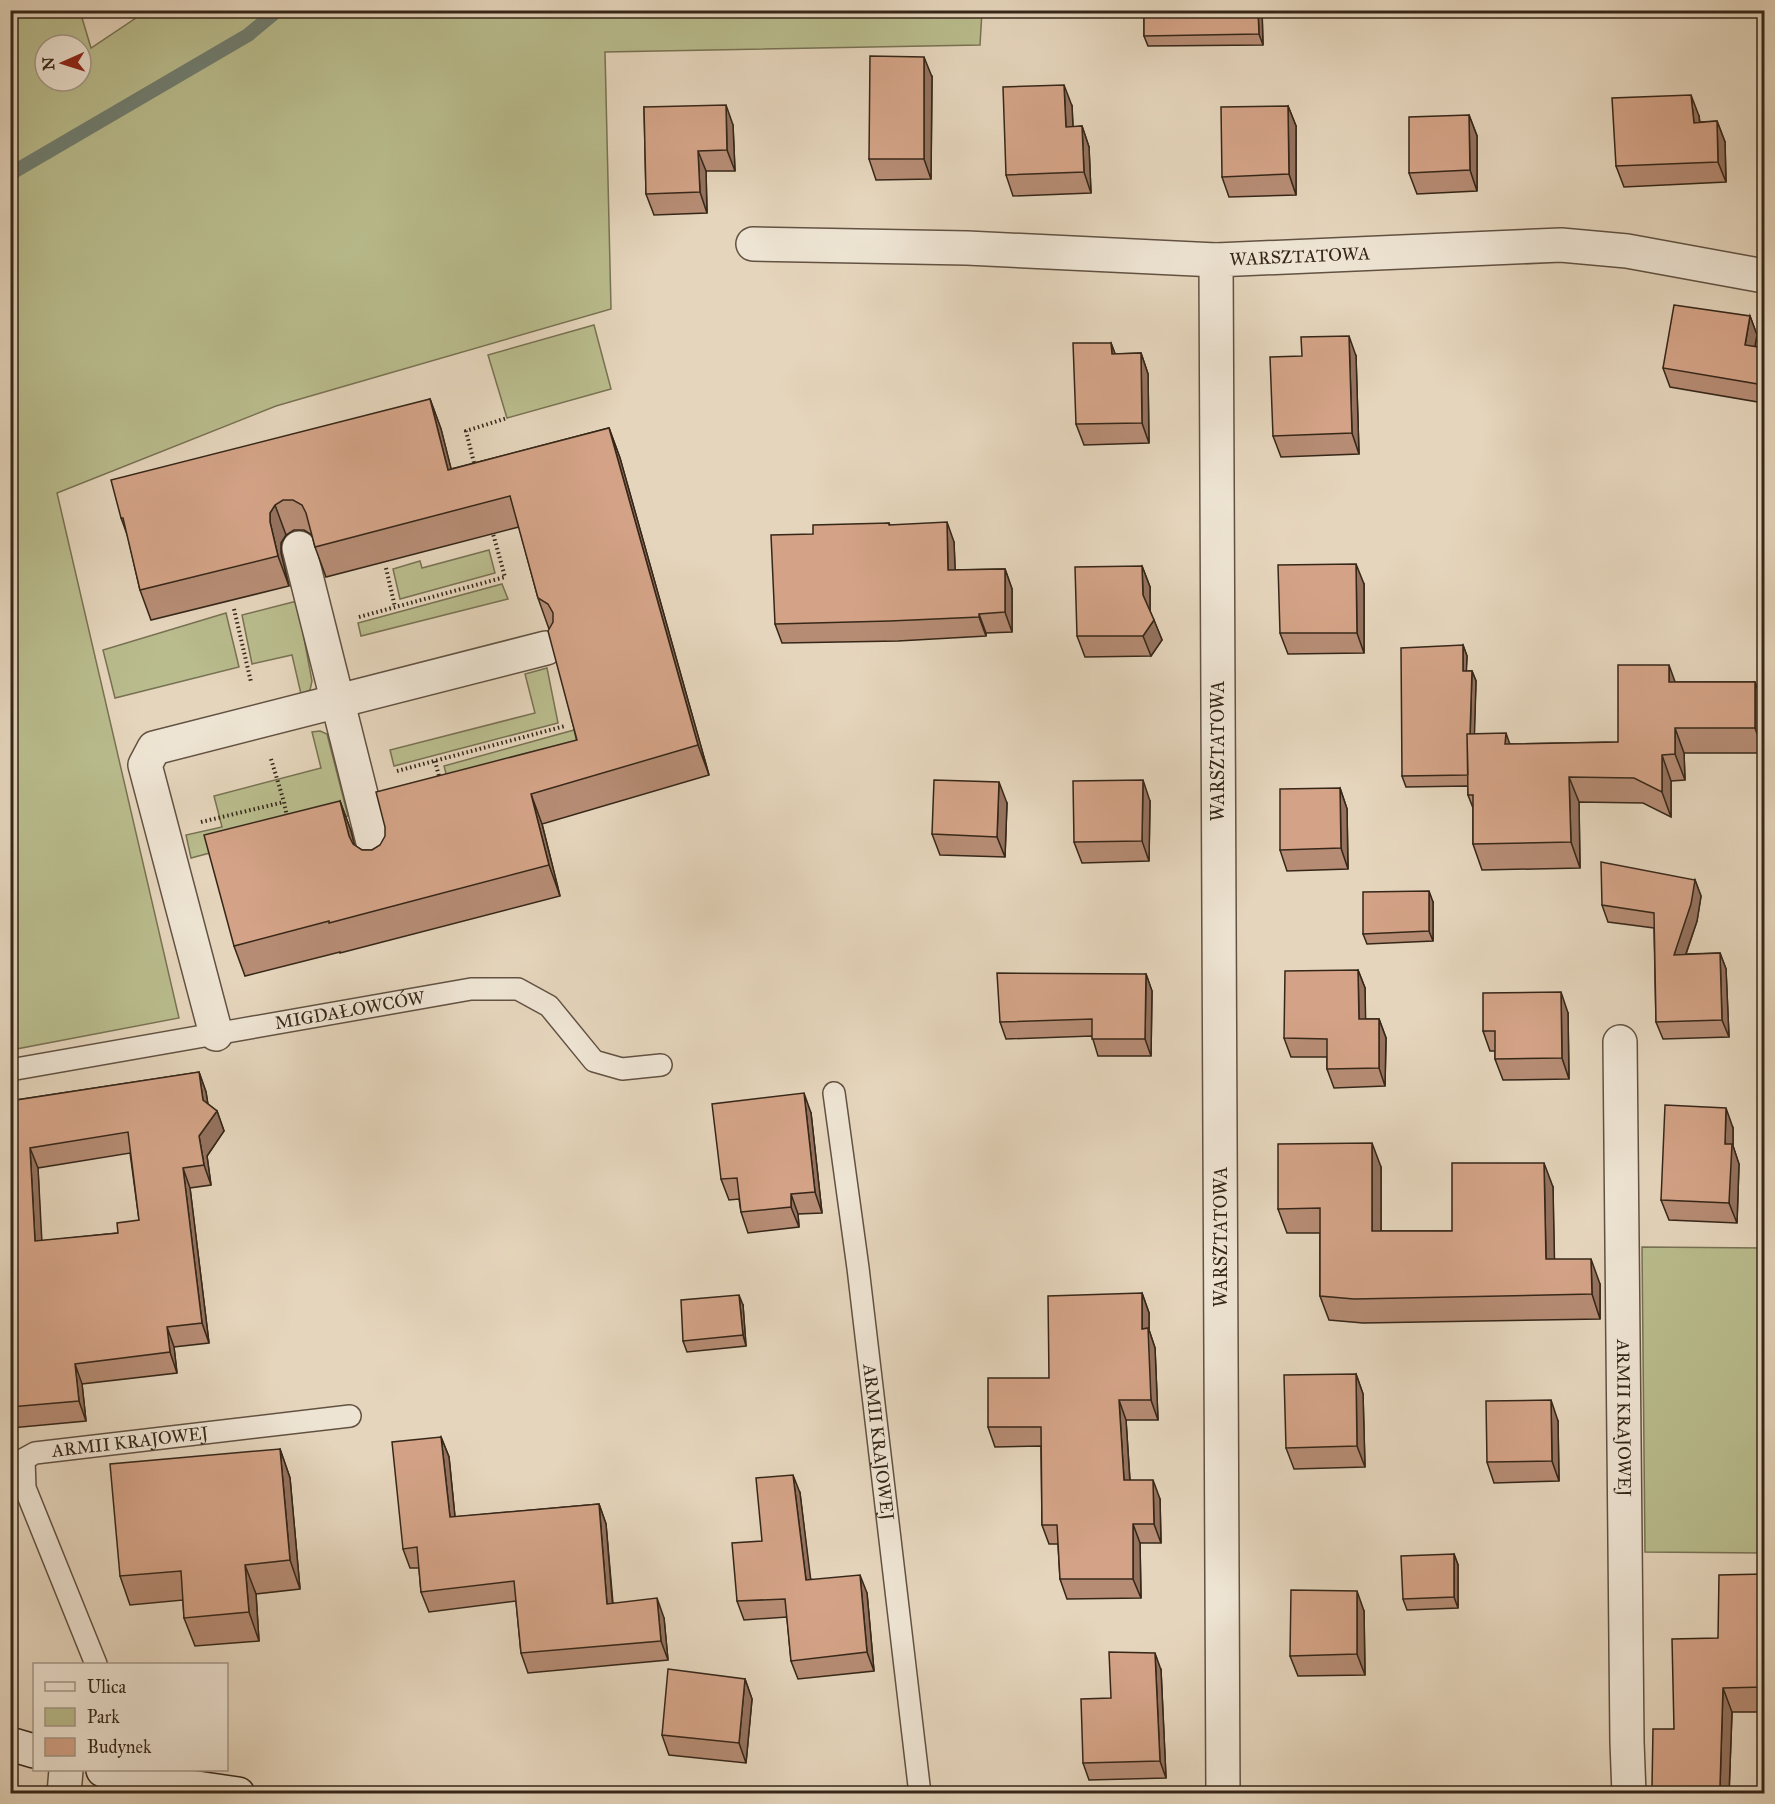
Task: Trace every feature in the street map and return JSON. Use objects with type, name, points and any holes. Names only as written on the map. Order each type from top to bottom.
[{"type":"street","points":[[753,244],[968,248],[1216,260]]},
{"type":"street","name":"WARSZTATOWA","points":[[1224,1794],[1216,260],[1561,245],[1627,251],[1764,276]]},
{"type":"street","points":[[299,548],[378,862]]},
{"type":"street","points":[[216,1034],[145,765],[154,748],[546,648]]},
{"type":"street","name":"ARMII KRAJOWEJ","points":[[1620,1042],[1626,1742],[1629,1794]]},
{"type":"street","points":[[10,1744],[33,1751]]},
{"type":"street","points":[[64,1794],[66,1771]]},
{"type":"street","points":[[113,1771],[189,1787],[238,1794]]},
{"type":"lane","name":"MIGDAŁOWCÓW","points":[[10,1070],[471,989],[518,989],[549,1006],[594,1061],[622,1069],[661,1065]]},
{"type":"lane","name":"ARMII KRAJOWEJ","points":[[834,1093],[858,1268],[921,1794]]},
{"type":"lane","name":"ARMII KRAJOWEJ","points":[[95,1663],[25,1488],[24,1459],[35,1453],[350,1416]]},
{"type":"path","points":[[386,568],[395,608]]},
{"type":"path","points":[[234,609],[260,721]]},
{"type":"path","points":[[435,761],[441,782]]},
{"type":"path","points":[[163,832],[284,802],[288,821]]},
{"type":"green space","points":[[148,10],[982,11],[980,45],[605,52],[611,309],[276,406],[57,493],[179,1018],[11,1050],[11,11],[80,11],[87,33],[33,33],[33,93],[93,93],[93,47]]},
{"type":"green space","points":[[594,325],[611,389],[507,418],[488,355]]},
{"type":"green space","points":[[489,550],[495,573],[400,599],[393,569],[420,561],[422,568]]},
{"type":"green space","points":[[502,584],[508,599],[361,636],[358,623]]},
{"type":"green space","points":[[297,601],[312,681],[310,690],[301,694],[292,655],[252,664],[242,615]]},
{"type":"green space","points":[[226,613],[239,667],[115,698],[103,650]]},
{"type":"green space","points":[[547,668],[558,723],[394,766],[390,750],[535,713],[525,674]]},
{"type":"green space","points":[[574,730],[592,805],[453,800],[444,766]]},
{"type":"green space","points":[[320,731],[327,734],[348,816],[191,858],[186,835],[222,827],[214,796],[321,768],[312,732]]},
{"type":"green space","points":[[1642,1247],[1764,1248],[1764,1553],[1645,1552]]},
{"type":"building","points":[[1144,10],[1258,10],[1259,34],[1144,36]]},
{"type":"building","points":[[870,56],[924,57],[924,159],[869,159]]},
{"type":"building","points":[[1064,85],[1066,127],[1082,126],[1084,172],[1006,175],[1003,87]]},
{"type":"building","points":[[1691,95],[1694,123],[1717,121],[1718,162],[1616,166],[1612,98]]},
{"type":"building","points":[[726,105],[727,150],[698,151],[700,192],[646,194],[644,107]]},
{"type":"building","points":[[1288,106],[1289,174],[1222,177],[1221,107]]},
{"type":"building","points":[[1469,115],[1470,170],[1409,173],[1409,117]]},
{"type":"building","points":[[1674,305],[1750,316],[1745,345],[1764,348],[1764,385],[1663,368]]},
{"type":"building","points":[[1349,336],[1352,433],[1273,436],[1270,357],[1302,356],[1301,337]]},
{"type":"building","points":[[1073,343],[1111,343],[1112,354],[1141,353],[1142,423],[1076,424]]},
{"type":"building","points":[[430,399],[448,470],[609,428],[698,745],[531,794],[549,865],[234,946],[204,835],[340,801],[353,844],[362,850],[372,850],[380,845],[385,836],[385,827],[376,792],[577,740],[548,631],[553,622],[553,613],[548,604],[538,598],[510,496],[315,547],[302,505],[293,500],[283,500],[275,505],[270,513],[278,556],[140,590],[123,518],[121,518],[111,480]]},
{"type":"building","points":[[947,522],[948,570],[1005,569],[1005,612],[979,614],[979,617],[775,624],[771,535],[813,534],[813,525]]},
{"type":"building","points":[[1356,564],[1357,633],[1280,633],[1278,565]]},
{"type":"building","points":[[1142,566],[1143,595],[1154,620],[1143,636],[1077,636],[1075,567]]},
{"type":"building","points":[[1463,645],[1463,671],[1472,671],[1470,734],[1467,734],[1468,775],[1402,776],[1401,648]]},
{"type":"building","points":[[1618,665],[1669,665],[1669,682],[1755,682],[1755,728],[1675,728],[1675,754],[1662,755],[1662,792],[1634,778],[1569,777],[1571,842],[1473,844],[1473,795],[1468,795],[1467,734],[1506,733],[1505,744],[1618,742]]},
{"type":"building","points":[[934,780],[999,782],[997,837],[932,834]]},
{"type":"building","points":[[1143,780],[1142,841],[1074,842],[1073,781]]},
{"type":"building","points":[[1340,788],[1341,848],[1280,850],[1280,789]]},
{"type":"building","points":[[1601,862],[1695,880],[1691,904],[1674,955],[1720,953],[1722,1020],[1656,1022],[1654,913],[1602,905]]},
{"type":"building","points":[[1429,891],[1429,931],[1363,934],[1363,892]]},
{"type":"building","points":[[1358,970],[1359,1019],[1379,1019],[1379,1068],[1327,1069],[1327,1039],[1284,1038],[1285,971]]},
{"type":"building","points":[[997,973],[1146,974],[1145,1039],[1092,1039],[1092,1019],[1000,1022]]},
{"type":"building","points":[[1561,992],[1562,1058],[1495,1059],[1495,1031],[1483,1031],[1483,993]]},
{"type":"building","points":[[199,1072],[203,1100],[217,1111],[199,1136],[204,1165],[183,1168],[202,1323],[167,1327],[170,1352],[75,1364],[79,1401],[10,1407],[10,1101]],"holes":[[[128,1132],[139,1220],[117,1223],[118,1233],[35,1241],[30,1148]]]},
{"type":"building","points":[[804,1093],[815,1192],[791,1194],[791,1207],[741,1212],[737,1178],[721,1179],[712,1104]]},
{"type":"building","points":[[1665,1105],[1726,1108],[1725,1144],[1732,1144],[1729,1203],[1661,1200]]},
{"type":"building","points":[[1372,1143],[1372,1231],[1452,1231],[1452,1163],[1544,1163],[1546,1259],[1591,1259],[1592,1294],[1354,1299],[1320,1296],[1320,1208],[1278,1209],[1278,1144]]},
{"type":"building","points":[[1142,1293],[1142,1329],[1148,1328],[1151,1400],[1119,1400],[1124,1480],[1153,1480],[1154,1524],[1133,1524],[1133,1579],[1060,1579],[1057,1525],[1042,1525],[1041,1427],[988,1427],[988,1378],[1049,1378],[1048,1296]]},
{"type":"building","points":[[739,1295],[743,1335],[683,1341],[681,1300]]},
{"type":"building","points":[[1356,1374],[1357,1446],[1286,1448],[1284,1375]]},
{"type":"building","points":[[1551,1400],[1552,1461],[1487,1462],[1486,1401]]},
{"type":"building","points":[[441,1437],[450,1517],[599,1504],[607,1604],[657,1598],[661,1641],[521,1653],[514,1581],[421,1592],[417,1547],[403,1549],[392,1442]]},
{"type":"building","points":[[280,1449],[290,1560],[245,1565],[249,1612],[184,1618],[181,1571],[120,1576],[110,1464]]},
{"type":"building","points":[[793,1475],[806,1580],[860,1575],[867,1652],[791,1661],[785,1599],[737,1601],[732,1543],[762,1541],[756,1478]]},
{"type":"building","points":[[1454,1554],[1454,1597],[1403,1599],[1401,1556]]},
{"type":"building","points":[[1764,1574],[1764,1687],[1723,1688],[1720,1787],[1694,1787],[1694,1794],[1642,1794],[1642,1787],[1652,1787],[1653,1729],[1674,1729],[1672,1639],[1718,1638],[1719,1575]]},
{"type":"building","points":[[1291,1590],[1357,1591],[1357,1654],[1290,1656]]},
{"type":"building","points":[[1109,1652],[1155,1653],[1160,1761],[1083,1763],[1081,1699],[1111,1698]]},
{"type":"building","points":[[668,1669],[745,1679],[739,1743],[662,1735]]},
{"type":"waterway","points":[[10,174],[248,35],[278,10]]}]
